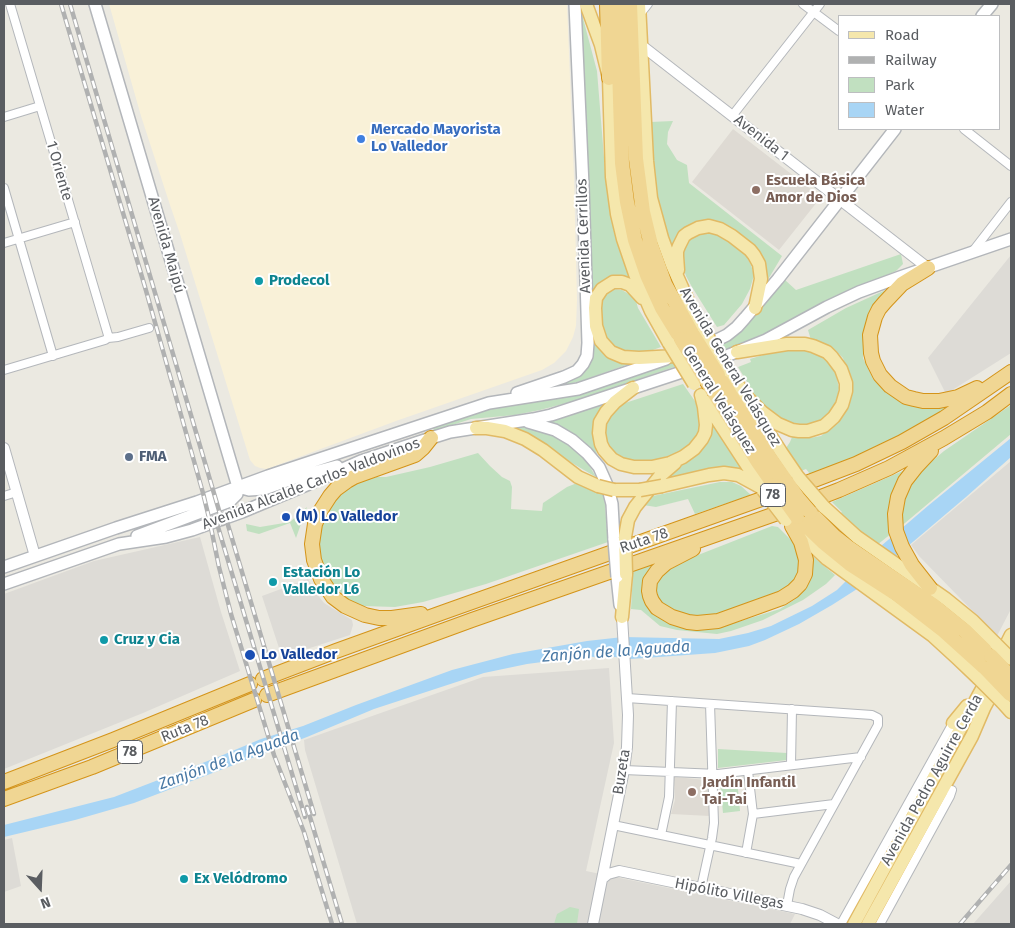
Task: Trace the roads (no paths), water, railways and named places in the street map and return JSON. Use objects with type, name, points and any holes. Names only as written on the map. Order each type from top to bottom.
[{"type":"highway","points":[[607,4],[609,78]]},
{"type":"highway","name":"General Velásquez","points":[[617,4],[622,163],[627,202],[635,240],[647,275],[662,308],[687,337]]},
{"type":"highway","name":"General Velásquez","points":[[639,6],[636,159],[643,212],[651,245],[665,284],[687,337],[710,381],[770,458],[776,484],[798,498],[796,519],[834,536],[851,563],[887,572],[917,610],[987,662],[1011,677]]},
{"type":"highway","points":[[928,268],[902,284],[885,302],[875,317],[870,335],[871,353],[876,368],[884,380],[906,397],[923,401],[939,401],[963,395],[1011,372]]},
{"type":"highway","name":"Ruta 78","points":[[4,782],[336,651],[856,464],[923,430],[963,406],[1011,372]]},
{"type":"highway","name":"Ruta 78","points":[[4,800],[92,767],[261,698],[453,627],[839,490],[889,468],[944,438],[1011,394]]},
{"type":"highway","points":[[431,438],[415,455],[354,477],[336,489],[325,503],[315,524],[312,544],[318,573],[328,591],[351,610],[365,615],[386,618],[444,612]]},
{"type":"highway","points":[[930,588],[918,572],[887,572],[896,531],[896,506],[901,489],[910,473],[944,438]]},
{"type":"highway","points":[[720,532],[697,548],[666,564],[654,574],[650,581],[649,591],[652,601],[660,611],[688,622],[713,622],[776,601],[788,595],[800,584],[805,574],[806,564],[796,519]]},
{"type":"highway","name":"General Velásquez","points":[[987,662],[1008,697]]},
{"type":"main road","name":"Avenida Maipú","points":[[95,4],[238,487]]},
{"type":"main road","name":"Avenida Cerrillos","points":[[489,403],[572,374],[581,368],[587,356],[575,4]]},
{"type":"main road","name":"Avenida General Velásquez","points":[[586,4],[601,45],[609,78],[615,204],[629,256],[651,312],[687,337],[710,381],[776,484],[813,547],[851,563]]},
{"type":"main road","points":[[983,15],[992,4]]},
{"type":"main road","name":"Avenida General Velásquez","points":[[639,6],[646,161],[651,198],[666,250],[689,303],[687,337]]},
{"type":"main road","name":"Avenida Alcalde Carlos Valdovinos","points":[[4,567],[489,403],[578,389],[704,346],[727,335],[754,308],[894,130]]},
{"type":"main road","points":[[689,303],[678,268],[677,251],[681,241],[688,233],[698,228],[709,226],[720,229],[732,236],[750,250],[756,258],[761,279],[754,308]]},
{"type":"main road","name":"Avenida Alcalde Carlos Valdovinos","points":[[4,584],[119,544],[166,537],[192,530],[250,509],[361,461],[450,432],[551,415],[634,388],[738,352],[772,337],[859,292],[1011,239]]},
{"type":"main road","points":[[651,312],[630,285],[618,282],[608,284],[599,291],[596,298],[596,326],[601,341],[611,352],[623,357],[676,356]]},
{"type":"main road","points":[[738,352],[787,344],[813,346],[827,352],[832,357],[841,369],[846,383],[842,405],[834,418],[824,426],[799,432],[778,424],[762,412],[741,391]]},
{"type":"main road","points":[[620,539],[635,507],[660,476],[694,449],[702,439],[705,432],[710,381]]},
{"type":"main road","name":"Avenida General Velásquez","points":[[710,381],[741,391],[776,484],[824,507],[872,547],[887,572]]},
{"type":"main road","points":[[634,388],[610,407],[600,422],[599,433],[604,450],[616,462],[634,467],[652,467],[677,461]]},
{"type":"main road","points":[[523,421],[544,426],[565,435],[594,460],[603,474],[620,539],[622,617]]},
{"type":"main road","points":[[476,428],[505,431],[525,439],[543,450],[578,477],[598,486],[614,490],[640,490],[724,473],[776,484]]},
{"type":"main road","points":[[119,544],[230,501],[238,494],[238,487],[249,490],[264,489],[316,471],[361,461]]},
{"type":"main road","points":[[19,578],[31,566],[36,556]]},
{"type":"main road","points":[[930,588],[973,621],[987,662],[1011,659]]},
{"type":"main road","name":"Avenida Pedro Aguirre Cerda","points":[[854,924],[1011,635]]},
{"type":"main road","name":"Avenida Pedro Aguirre Cerda","points":[[868,924],[972,736],[984,708],[1011,659]]},
{"type":"main road","points":[[953,723],[980,693]]},
{"type":"main road","points":[[1008,697],[1011,712]]},
{"type":"main road","points":[[952,790],[954,769]]},
{"type":"street","name":"1 Oriente","points":[[10,4],[108,338]]},
{"type":"street","points":[[803,4],[838,30]]},
{"type":"street","points":[[732,116],[820,4]]},
{"type":"street","name":"Avenida 1","points":[[641,45],[928,268]]},
{"type":"street","points":[[4,117],[40,106]]},
{"type":"street","points":[[965,130],[1011,166]]},
{"type":"street","points":[[4,188],[53,356]]},
{"type":"street","points":[[972,253],[1011,202]]},
{"type":"street","points":[[4,243],[75,222]]},
{"type":"street","points":[[4,370],[108,338],[149,328]]},
{"type":"street","points":[[4,448],[36,556]]},
{"type":"street","points":[[4,496],[17,492]]},
{"type":"street","name":"Buzeta","points":[[593,924],[624,770],[628,729],[622,617]]},
{"type":"street","points":[[627,698],[872,714],[878,718],[878,725],[791,882],[787,905]]},
{"type":"street","points":[[661,835],[668,806],[672,701]]},
{"type":"street","points":[[701,888],[711,846],[714,823],[710,704]]},
{"type":"street","points":[[791,765],[792,709]]},
{"type":"street","name":"Avenida Pedro Aguirre Cerda","points":[[839,924],[953,723]]},
{"type":"street","points":[[624,770],[712,775],[861,756]]},
{"type":"street","points":[[746,853],[753,814],[748,771]]},
{"type":"street","name":"Avenida Pedro Aguirre Cerda","points":[[880,924],[952,790]]},
{"type":"street","points":[[753,814],[834,804]]},
{"type":"street","points":[[613,825],[801,864]]},
{"type":"street","points":[[606,856],[612,867],[619,871]]},
{"type":"street","points":[[602,878],[619,871]]},
{"type":"street","name":"Hipólito Villegas","points":[[619,871],[802,908],[839,924]]},
{"type":"water","name":"Zanjón de la Aguada","points":[[1011,438],[1011,457],[857,589],[799,624],[765,640],[749,646],[715,653],[630,659],[588,656],[527,664],[484,673],[374,709],[307,737],[134,803],[75,820],[4,837],[4,825],[114,797],[261,739],[303,726],[452,670],[513,654],[587,641],[623,637],[719,639],[771,626],[812,606],[837,590],[881,546]]},
{"type":"railway","points":[[61,4],[145,287],[203,493],[231,614],[274,755],[304,832],[332,924]]},
{"type":"railway","points":[[70,4],[223,524]]},
{"type":"railway","points":[[225,515],[314,814]]},
{"type":"railway","points":[[215,517],[305,817]]},
{"type":"railway","points":[[307,807],[342,924]]},
{"type":"railway","points":[[960,924],[1011,865]]},
{"type":"place","name":"Mercado Mayorista Lo Valledor","points":[[361,139]]},
{"type":"place","name":"Escuela Básica Amor de Dios","points":[[756,190]]},
{"type":"place","name":"Prodecol","points":[[259,281]]},
{"type":"place","name":"FMA","points":[[129,457]]},
{"type":"place","name":"(M) Lo Valledor","points":[[286,517]]},
{"type":"place","name":"Estación Lo Valledor L6","points":[[273,582]]},
{"type":"place","name":"Cruz y Cia","points":[[104,640]]},
{"type":"place","name":"Lo Valledor","points":[[250,655]]},
{"type":"place","name":"Jardín Infantil Tai-Tai","points":[[692,792]]},
{"type":"place","name":"Ex Velódromo","points":[[184,879]]}]
